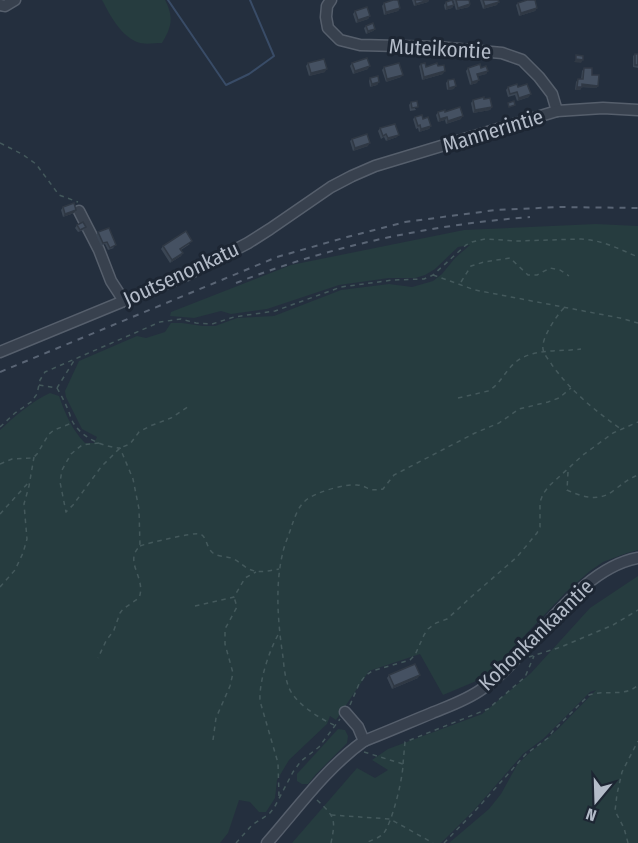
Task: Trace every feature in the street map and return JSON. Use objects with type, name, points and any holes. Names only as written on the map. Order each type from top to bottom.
[{"type":"street","points":[[0,5],[5,6],[15,0]]},
{"type":"street","name":"Muteikontie","points":[[331,0],[327,6],[328,28],[340,40],[360,45],[502,52],[522,60],[538,76],[552,94],[557,111]]},
{"type":"street","name":"Mannerintie","points":[[352,176],[375,166],[557,111],[603,108],[638,110]]},
{"type":"street","name":"Joutsenonkatu","points":[[0,352],[187,275],[270,230],[331,187],[352,176]]},
{"type":"street","points":[[80,211],[111,281],[124,301]]},
{"type":"street","name":"Kohonkankaantie","points":[[267,843],[328,772],[350,751],[462,701],[483,689],[593,578],[612,566],[638,558]]},
{"type":"street","points":[[345,712],[358,727],[364,746]]},
{"type":"path","points":[[0,143],[36,164],[58,195],[78,201],[80,211]]},
{"type":"path","points":[[0,427],[31,402],[37,394],[40,380],[45,372],[160,322],[182,319],[212,324],[234,317],[275,310],[341,287],[393,280],[424,279],[433,275],[466,245],[485,239],[517,242],[592,240],[638,257]]},
{"type":"path","points":[[461,282],[471,266],[510,258],[528,274],[537,276],[550,268],[560,270],[568,276]]},
{"type":"path","points":[[433,275],[475,290],[638,323]]},
{"type":"path","points":[[564,307],[552,323],[543,344],[544,352],[571,388],[599,414],[621,429]]},
{"type":"path","points":[[458,398],[492,389],[507,370],[526,356],[581,349]]},
{"type":"path","points":[[57,388],[76,358]]},
{"type":"path","points":[[39,385],[57,388]]},
{"type":"path","points":[[57,388],[72,422],[80,431],[100,443],[120,448]]},
{"type":"path","points":[[335,726],[311,712],[295,698],[286,680],[278,601],[280,569],[282,553],[298,509],[314,496],[343,485],[359,485],[372,491],[383,489],[394,475],[499,423],[519,409],[559,398],[571,388]]},
{"type":"path","points":[[100,443],[82,445],[71,454],[62,470],[60,482],[66,512],[101,467],[120,448],[130,444],[143,429],[171,418],[189,406]]},
{"type":"path","points":[[0,587],[15,570],[27,539],[24,504],[34,457],[49,434],[72,422]]},
{"type":"path","points":[[236,843],[252,825],[274,808],[292,772],[301,761],[319,747],[335,726],[351,704],[365,676],[372,671],[410,660],[415,655],[428,629],[447,619],[517,557],[537,533],[542,521],[540,502],[549,486],[613,433],[638,422]]},
{"type":"path","points":[[120,448],[133,479],[139,509],[140,546]]},
{"type":"path","points":[[0,464],[12,459],[34,457]]},
{"type":"path","points":[[567,470],[567,490],[583,498],[596,498],[611,493],[626,480],[638,475]]},
{"type":"path","points":[[0,514],[30,481]]},
{"type":"path","points":[[98,657],[123,609],[141,595],[141,582],[132,561],[135,550],[140,546],[190,534],[201,534],[208,548],[215,555],[234,559],[256,571],[280,569]]},
{"type":"path","points":[[213,740],[216,718],[233,673],[225,644],[225,629],[237,607],[234,597],[245,578],[256,571]]},
{"type":"path","points":[[195,606],[234,597]]},
{"type":"path","points":[[528,658],[613,625],[638,609]]},
{"type":"path","points":[[278,799],[278,763],[260,701],[260,692],[268,660],[280,633]]},
{"type":"path","points":[[366,843],[383,835],[390,819],[400,791],[405,742],[488,710],[525,677],[534,656]]},
{"type":"path","points":[[444,843],[526,754],[548,738],[553,730],[589,695],[597,692],[622,693],[638,685]]},
{"type":"path","points":[[628,843],[624,828],[615,811],[622,772],[638,741]]},
{"type":"path","points":[[364,746],[403,764]]},
{"type":"path","points":[[316,799],[331,815],[335,825],[331,843]]},
{"type":"path","points":[[331,815],[390,819],[433,843]]},
{"type":"green space","points":[[102,0],[165,0],[171,22],[162,43],[137,42],[125,35]]},
{"type":"green space","points":[[596,224],[638,226],[638,550],[603,562],[590,571],[566,592],[489,673],[474,682],[443,695],[420,654],[369,671],[336,720],[330,716],[327,724],[289,760],[277,780],[275,798],[266,812],[259,812],[250,802],[239,800],[228,833],[220,843],[0,843],[0,430],[30,405],[50,393],[59,396],[69,421],[80,438],[85,443],[94,443],[97,437],[82,429],[66,397],[65,391],[79,361],[137,336],[146,338],[165,332],[171,323],[215,326],[237,318],[274,316],[341,290],[389,284],[412,287],[433,281],[470,245],[458,247],[435,269],[415,278],[389,278],[339,285],[267,309],[231,314],[221,311],[194,318],[170,316],[171,312],[291,265],[464,230]]},
{"type":"green space","points":[[638,576],[638,843],[449,843],[489,809],[501,794],[517,765],[557,730],[596,690],[590,692],[543,739],[523,754],[475,809],[441,843],[292,843],[357,768],[375,778],[388,770],[372,760],[388,749],[482,714],[531,673],[590,608]]},
{"type":"green space","points":[[338,729],[345,730],[348,736],[347,743],[308,784],[297,781],[297,774]]},
{"type":"building","points":[[398,0],[400,8],[386,12],[384,3]]},
{"type":"building","points":[[415,0],[428,0],[416,4]]},
{"type":"building","points":[[452,0],[454,5],[447,7],[446,2]]},
{"type":"building","points":[[456,0],[469,0],[470,4],[458,8]]},
{"type":"building","points":[[483,0],[498,0],[499,2],[485,6]]},
{"type":"building","points":[[535,0],[537,8],[521,13],[518,3]]},
{"type":"building","points":[[367,7],[370,16],[358,20],[355,11]]},
{"type":"building","points":[[373,23],[375,29],[368,31],[366,26]]},
{"type":"building","points":[[635,54],[638,54],[638,65],[635,65]]},
{"type":"building","points":[[576,55],[583,56],[583,60],[576,59]]},
{"type":"building","points":[[367,58],[370,66],[355,71],[352,63]]},
{"type":"building","points":[[324,59],[327,69],[311,73],[308,63]]},
{"type":"building","points":[[399,63],[403,75],[387,79],[384,67]]},
{"type":"building","points":[[425,63],[426,67],[437,63],[438,66],[444,65],[445,71],[424,77],[421,64]]},
{"type":"building","points":[[480,64],[481,68],[486,66],[488,71],[477,74],[479,80],[472,82],[468,68]]},
{"type":"building","points":[[584,68],[592,68],[592,75],[599,75],[598,86],[582,84],[582,87],[577,87],[578,79],[583,79]]},
{"type":"building","points":[[378,76],[379,82],[372,84],[370,78]]},
{"type":"building","points":[[454,79],[456,86],[449,88],[448,80]]},
{"type":"building","points":[[517,84],[518,87],[527,84],[531,94],[519,98],[517,92],[510,94],[508,87]]},
{"type":"building","points":[[484,97],[484,99],[490,98],[492,107],[475,110],[473,100]]},
{"type":"building","points":[[417,101],[418,107],[412,108],[411,102]]},
{"type":"building","points":[[514,101],[515,105],[509,107],[508,103]]},
{"type":"building","points":[[460,107],[463,116],[448,121],[447,117],[440,119],[438,112]]},
{"type":"building","points":[[422,115],[423,119],[428,117],[431,126],[421,129],[420,125],[418,126],[415,117]]},
{"type":"building","points":[[395,124],[399,135],[388,138],[386,134],[383,136],[380,128]]},
{"type":"building","points":[[367,134],[370,143],[355,148],[352,139]]},
{"type":"building","points":[[74,203],[76,210],[65,214],[63,207]]},
{"type":"building","points":[[83,222],[86,227],[80,230],[77,225]]},
{"type":"building","points":[[109,228],[116,245],[110,248],[107,242],[103,243],[98,232]]},
{"type":"building","points":[[186,231],[192,241],[180,249],[183,253],[172,260],[163,246]]},
{"type":"building","points":[[415,664],[420,675],[394,686],[389,675]]},
{"type":"waterway","points":[[168,0],[226,85],[249,74],[274,56],[250,0]]},
{"type":"railway","points":[[0,372],[277,257],[405,222],[496,210],[560,207],[638,208]]},
{"type":"railway","points":[[236,283],[307,258],[380,239],[455,225],[530,217]]}]
